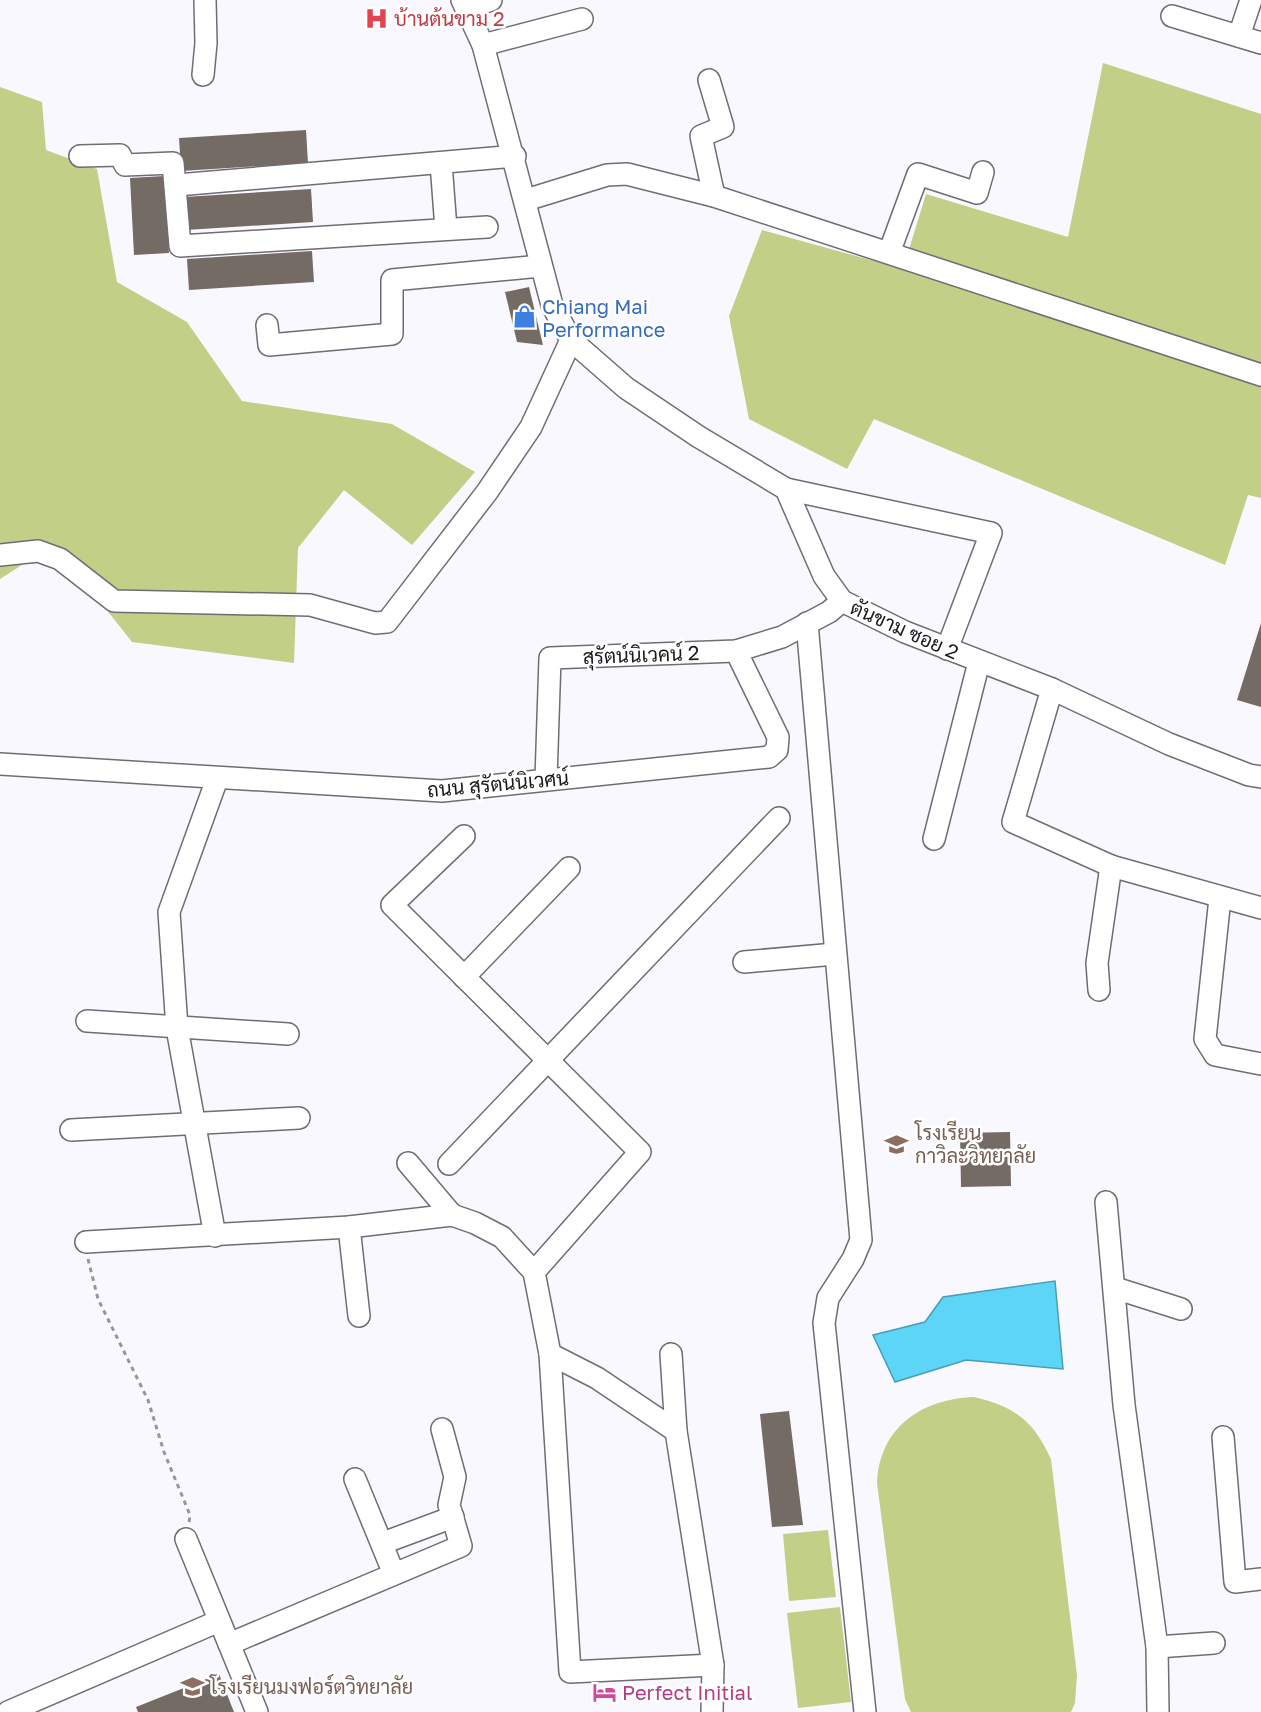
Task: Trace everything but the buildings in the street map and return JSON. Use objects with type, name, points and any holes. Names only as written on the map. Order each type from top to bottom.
[{"type":"street","points":[[203,75],[206,43],[205,0]]},
{"type":"street","points":[[491,0],[465,4],[483,45],[515,156],[552,305],[571,340],[626,388],[699,437],[786,489],[991,533],[947,649]]},
{"type":"street","points":[[1239,36],[1251,0]]},
{"type":"street","points":[[1172,16],[1261,43]]},
{"type":"street","points":[[483,45],[582,19]]},
{"type":"street","points":[[709,80],[723,127],[701,136],[714,196]]},
{"type":"street","points":[[80,156],[120,155],[125,165],[173,163],[177,185],[180,246],[487,227]]},
{"type":"street","points":[[177,185],[515,156]]},
{"type":"street","points":[[441,163],[446,229]]},
{"type":"street","points":[[889,253],[918,174],[977,193],[984,172]]},
{"type":"street","points":[[526,200],[607,175],[627,174],[714,196],[1261,375]]},
{"type":"street","points":[[267,325],[269,345],[392,334],[392,280],[541,266]]},
{"type":"street","points":[[0,555],[38,551],[60,559],[114,601],[310,605],[375,624],[387,622],[487,492],[531,427],[571,340]]},
{"type":"street","name":"ตันขาม ซอย 2","points":[[786,489],[824,576],[842,601],[904,632],[1052,689],[1169,744],[1249,775],[1261,777]]},
{"type":"street","name":"สุรัตน์นิเวคน์ 2","points":[[546,779],[550,658],[736,651],[782,637],[842,601]]},
{"type":"street","points":[[807,623],[861,1240],[853,1259],[828,1298],[824,1323],[865,1712]]},
{"type":"street","name":"ถนน สุรัตน์นิเวศน์","points":[[0,764],[35,768],[442,791],[769,757],[777,750],[778,737],[736,651]]},
{"type":"street","points":[[934,839],[979,662]]},
{"type":"street","points":[[1052,689],[1012,822],[1111,866],[1261,908]]},
{"type":"street","points":[[215,1236],[177,1028],[168,912],[217,779]]},
{"type":"street","points":[[449,1164],[779,818]]},
{"type":"street","points":[[464,836],[392,905],[640,1152],[534,1272]]},
{"type":"street","points":[[1098,990],[1097,963],[1111,866]]},
{"type":"street","points":[[464,977],[569,868]]},
{"type":"street","points":[[1220,898],[1204,1039],[1215,1055],[1261,1064]]},
{"type":"street","points":[[744,962],[835,954]]},
{"type":"street","points":[[87,1021],[288,1034]]},
{"type":"street","points":[[70,1130],[298,1118]]},
{"type":"street","points":[[408,1163],[452,1215]]},
{"type":"street","points":[[1106,1202],[1124,1405],[1157,1647],[1158,1712]]},
{"type":"street","points":[[86,1242],[349,1227],[452,1215],[475,1223],[502,1237],[534,1272],[550,1354],[570,1672],[712,1665]]},
{"type":"street","points":[[349,1227],[359,1317]]},
{"type":"street","points":[[1114,1288],[1181,1309]]},
{"type":"street","points":[[550,1354],[597,1378],[676,1431]]},
{"type":"street","points":[[671,1354],[676,1431],[712,1665],[712,1712]]},
{"type":"street","points":[[229,1644],[461,1546],[449,1505],[455,1478],[442,1429]]},
{"type":"street","points":[[1223,1437],[1235,1582],[1261,1580]]},
{"type":"street","points":[[356,1479],[394,1574]]},
{"type":"street","points":[[382,1543],[453,1517]]},
{"type":"street","points":[[186,1539],[257,1712]]},
{"type":"street","points":[[8,1712],[219,1621]]},
{"type":"street","points":[[1157,1647],[1214,1643]]},
{"type":"path","points":[[86,1242],[98,1299],[148,1400],[164,1452],[190,1515],[186,1539]]},
{"type":"green space","points":[[1103,63],[1261,114],[1261,498],[1248,495],[1225,565],[874,419],[847,469],[749,419],[729,316],[762,230],[903,269],[926,194],[1068,237]]},
{"type":"green space","points":[[0,87],[42,102],[46,150],[97,169],[117,282],[187,322],[242,401],[392,424],[475,472],[412,545],[344,490],[298,548],[294,663],[132,642],[98,599],[39,554],[0,579]]},
{"type":"green space","points":[[974,1397],[1001,1405],[1021,1417],[1037,1434],[1051,1459],[1077,1675],[1075,1703],[1071,1712],[911,1712],[905,1699],[877,1483],[880,1464],[886,1447],[906,1420],[937,1404]]},
{"type":"green space","points":[[828,1530],[836,1597],[789,1601],[783,1534]]},
{"type":"green space","points":[[840,1607],[851,1702],[798,1708],[787,1613]]},
{"type":"water","points":[[1055,1281],[1063,1369],[966,1360],[895,1382],[873,1335],[925,1322],[943,1297]]},
{"type":"place","name":"บ้านต้นขาม 2","points":[[376,18]]},
{"type":"place","name":"Chiang Mai Performance","points":[[524,317]]},
{"type":"place","name":"โรงเรียน กาวิละวิทยาลัย","points":[[897,1144]]},
{"type":"place","name":"โรงเรียนมงฟอร์ตวิทยาลัย","points":[[192,1686]]},
{"type":"place","name":"Perfect Initial","points":[[604,1692]]}]
